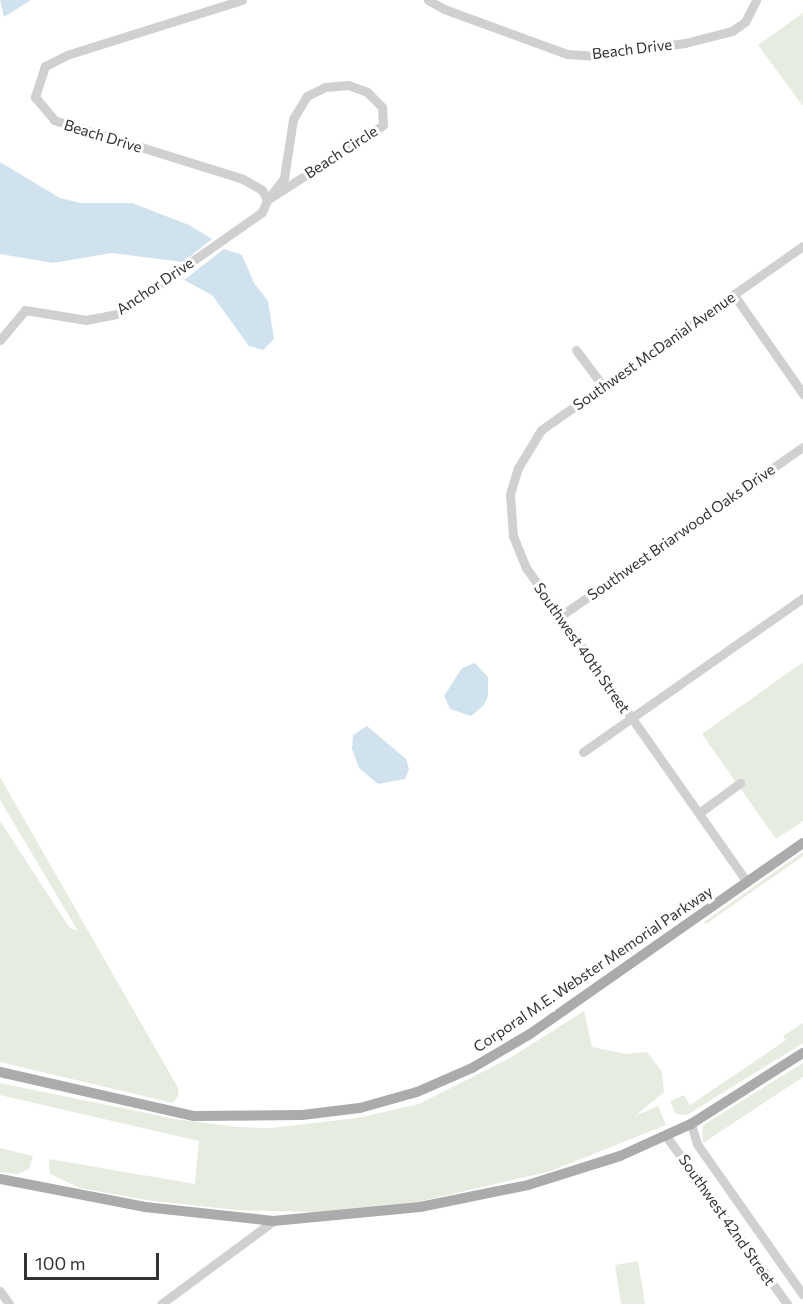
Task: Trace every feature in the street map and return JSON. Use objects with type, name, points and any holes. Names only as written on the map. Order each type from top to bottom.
[{"type":"main road","name":"Corporal M.E. Webster Memorial Parkway","points":[[0,1072],[194,1116],[302,1115],[360,1108],[417,1092],[472,1068],[530,1034],[803,843]]},
{"type":"main road","points":[[0,1179],[146,1207],[273,1221],[345,1216],[476,1197],[620,1156],[666,1136],[691,1124],[803,1053]]},
{"type":"street","name":"Beach Drive","points":[[242,0],[67,54],[45,66],[35,97],[54,120],[243,179],[262,190],[267,200]]},
{"type":"street","name":"Beach Drive","points":[[428,0],[444,9],[567,54],[593,56],[685,43],[732,31],[745,22],[756,0]]},
{"type":"street","name":"Beach Circle","points":[[348,85],[367,92],[382,106],[383,125],[267,200],[284,178],[293,119],[307,96],[325,87],[348,85]]},
{"type":"street","name":"Anchor Drive","points":[[0,340],[25,310],[86,320],[117,314],[262,212],[267,200]]},
{"type":"street","name":"Southwest McDanial Avenue","points":[[518,468],[541,430],[803,246]]},
{"type":"street","points":[[734,295],[803,394]]},
{"type":"street","points":[[576,350],[603,386]]},
{"type":"street","name":"Southwest Briarwood Oaks Drive","points":[[559,617],[803,447]]},
{"type":"street","name":"Southwest 40th Street","points":[[518,468],[510,494],[513,536],[526,568],[747,882]]},
{"type":"street","points":[[583,752],[803,598]]},
{"type":"street","points":[[699,813],[740,783]]},
{"type":"street","name":"Southwest 42nd Street","points":[[691,1124],[697,1144],[803,1297]]},
{"type":"street","name":"Southwest 42nd Street","points":[[666,1136],[787,1304]]},
{"type":"street","points":[[732,1227],[747,1216]]},
{"type":"street","points":[[161,1304],[273,1221]]},
{"type":"street","points":[[1,1294],[9,1304]]},
{"type":"street","points":[[796,1304],[803,1297]]},
{"type":"shaded area","points":[[803,13],[803,106],[758,45]]},
{"type":"shaded area","points":[[803,662],[803,821],[776,839],[702,734]]},
{"type":"shaded area","points":[[0,777],[177,1086],[179,1094],[173,1103],[0,1062],[0,821],[69,927],[78,931],[0,800]]},
{"type":"shaded area","points":[[803,852],[803,856],[706,924],[704,922]]},
{"type":"shaded area","points":[[584,1011],[592,1047],[626,1054],[647,1052],[662,1072],[664,1092],[635,1116],[658,1106],[666,1125],[551,1171],[405,1205],[316,1212],[236,1210],[146,1200],[80,1188],[50,1174],[49,1159],[195,1184],[199,1141],[0,1095],[0,1083],[175,1119],[238,1127],[271,1128],[357,1118],[419,1104],[510,1058]]},
{"type":"shaded area","points":[[803,1023],[803,1043],[687,1115],[676,1114],[670,1101],[684,1095],[690,1105],[786,1040],[783,1036]]},
{"type":"shaded area","points":[[803,1063],[803,1077],[703,1143],[702,1126]]},
{"type":"shaded area","points":[[0,1148],[33,1156],[29,1169],[18,1174],[0,1172]]},
{"type":"shaded area","points":[[638,1261],[645,1304],[621,1304],[615,1265]]},
{"type":"water","points":[[0,0],[31,0],[4,17]]},
{"type":"water","points":[[0,162],[60,198],[81,203],[132,203],[189,225],[212,239],[183,262],[112,253],[53,263],[0,254]]},
{"type":"water","points":[[224,249],[242,255],[254,283],[268,301],[274,339],[263,350],[249,346],[212,295],[184,280]]},
{"type":"water","points":[[475,663],[488,677],[488,696],[484,705],[471,716],[450,709],[444,696],[462,668]]},
{"type":"water","points":[[367,726],[406,759],[409,769],[405,779],[378,784],[359,768],[352,749],[353,735]]}]
